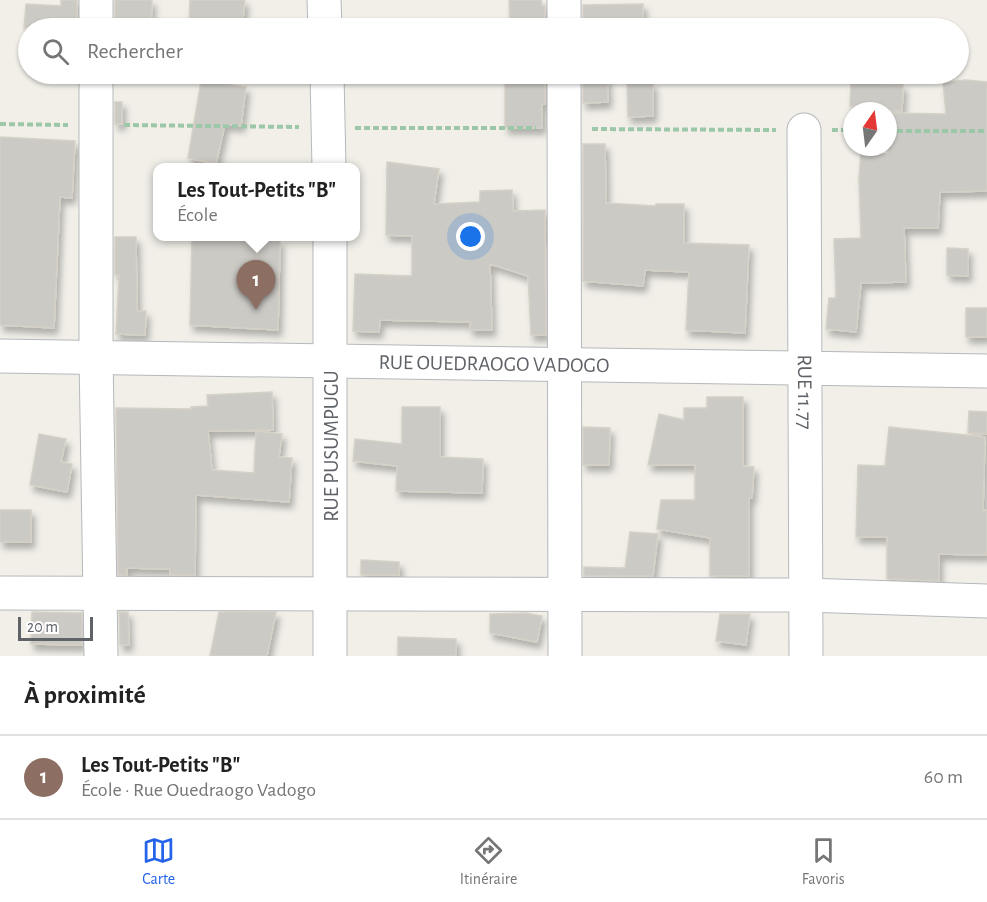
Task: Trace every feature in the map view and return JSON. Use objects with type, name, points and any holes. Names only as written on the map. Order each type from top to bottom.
[{"type":"street","points":[[96,0],[96,18]]},
{"type":"street","points":[[324,0],[325,18]]},
{"type":"street","points":[[564,0],[564,18]]},
{"type":"street","points":[[96,84],[96,356],[101,656]]},
{"type":"street","points":[[327,84],[329,163]]},
{"type":"street","points":[[564,84],[565,656]]},
{"type":"street","name":"RUE 11.77","points":[[804,130],[806,656]]},
{"type":"street","name":"RUE PUSUMPUGU","points":[[330,241],[330,656]]},
{"type":"street","name":"RUE OUEDRAOGO VADOGO","points":[[0,356],[987,371]]},
{"type":"street","points":[[0,594],[564,597],[805,595],[987,601]]},
{"type":"path","points":[[0,124],[843,130]]},
{"type":"path","points":[[897,130],[987,131]]},
{"type":"building","points":[[61,0],[77,0],[77,18],[25,18],[26,4],[61,6]]},
{"type":"building","points":[[115,0],[152,0],[151,18],[115,18]]},
{"type":"building","points":[[190,0],[245,0],[243,18],[189,18]]},
{"type":"building","points":[[509,0],[541,0],[542,6],[545,6],[545,18],[510,18]]},
{"type":"building","points":[[643,4],[643,18],[583,18],[583,5]]},
{"type":"building","points":[[969,80],[987,82],[987,191],[940,192],[938,228],[904,228],[906,282],[861,283],[856,332],[826,329],[829,298],[836,298],[834,239],[861,238],[861,156],[897,156],[897,113],[946,114],[943,84],[969,84]]},
{"type":"building","points":[[200,84],[246,87],[241,126],[225,124],[216,163],[188,158]]},
{"type":"building","points":[[505,84],[545,84],[542,128],[505,128]]},
{"type":"building","points":[[583,84],[607,84],[608,102],[583,103]]},
{"type":"building","points":[[627,84],[653,84],[653,116],[628,117]]},
{"type":"building","points":[[851,84],[903,85],[902,111],[897,111],[897,102],[850,102]]},
{"type":"building","points":[[115,102],[122,102],[122,124],[115,124]]},
{"type":"building","points":[[0,137],[75,141],[72,198],[60,197],[54,328],[0,325]]},
{"type":"building","points":[[583,144],[605,144],[606,203],[656,206],[656,204],[684,204],[684,243],[749,245],[745,333],[686,330],[689,272],[645,270],[643,286],[583,281]]},
{"type":"building","points":[[387,162],[439,169],[434,204],[480,202],[480,191],[512,190],[513,211],[545,210],[546,335],[531,335],[528,276],[490,264],[492,330],[470,330],[470,322],[380,320],[379,332],[353,331],[355,274],[412,276],[412,236],[386,235]]},
{"type":"building","points":[[115,237],[136,237],[137,311],[146,311],[145,335],[116,334],[119,275],[115,275]]},
{"type":"building","points":[[192,241],[280,241],[278,330],[190,325]]},
{"type":"building","points":[[947,248],[968,249],[968,276],[947,275]]},
{"type":"building","points":[[966,308],[987,308],[987,337],[966,337]]},
{"type":"building","points":[[272,392],[273,430],[208,431],[212,470],[254,473],[256,431],[282,434],[279,457],[292,458],[289,502],[196,495],[195,575],[170,575],[170,569],[127,568],[127,575],[118,575],[116,408],[191,409],[191,407],[208,406],[207,395]]},
{"type":"building","points":[[707,397],[743,397],[743,466],[754,467],[752,498],[749,498],[749,576],[710,576],[710,538],[657,529],[661,500],[695,500],[695,465],[648,465],[659,414],[684,420],[684,408],[707,408]]},
{"type":"building","points":[[402,407],[440,407],[440,457],[483,459],[482,493],[396,491],[397,466],[353,461],[355,439],[402,444]]},
{"type":"building","points":[[969,411],[987,412],[987,434],[968,433]]},
{"type":"building","points":[[583,427],[610,428],[609,465],[583,465]]},
{"type":"building","points":[[889,427],[985,437],[983,510],[987,511],[987,555],[939,554],[939,581],[887,579],[887,537],[856,537],[858,465],[885,466]]},
{"type":"building","points":[[39,434],[66,439],[61,462],[72,464],[67,492],[30,485]]},
{"type":"building","points":[[0,510],[31,510],[31,542],[0,542]]},
{"type":"building","points":[[630,532],[658,534],[653,576],[584,576],[584,567],[625,568]]},
{"type":"building","points":[[361,560],[399,562],[399,575],[361,575]]},
{"type":"building","points":[[32,612],[82,613],[82,645],[31,644]]},
{"type":"building","points":[[119,612],[128,612],[129,645],[120,645]]},
{"type":"building","points":[[219,612],[276,612],[267,656],[210,656]]},
{"type":"building","points":[[526,613],[542,616],[537,642],[490,633],[490,614]]},
{"type":"building","points":[[720,614],[750,614],[746,645],[716,641]]},
{"type":"building","points":[[398,637],[456,639],[456,656],[398,656]]},
{"type":"place","name":"Les Tout-Petits \"B\"","points":[[256,310]]}]
